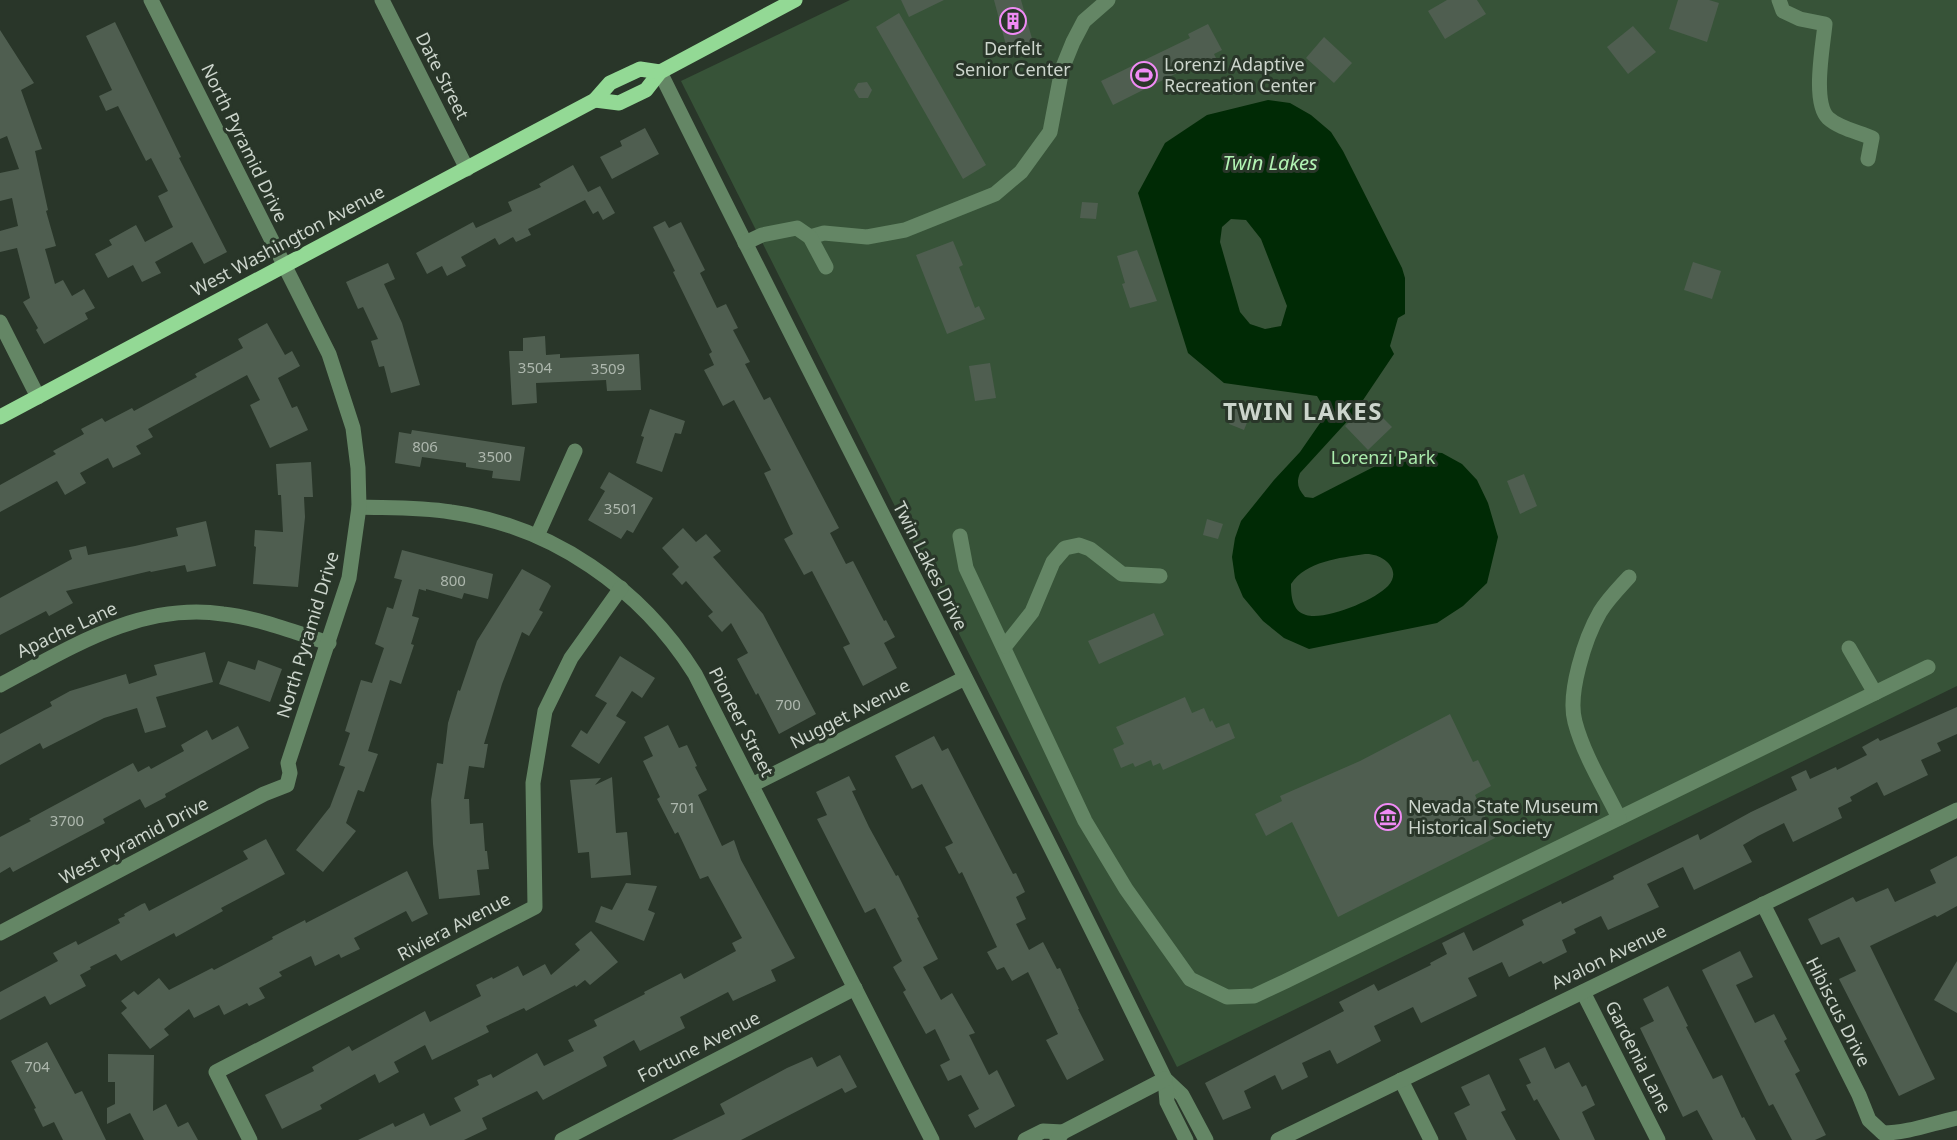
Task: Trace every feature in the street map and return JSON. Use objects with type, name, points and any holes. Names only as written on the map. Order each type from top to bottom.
[{"type":"main road","name":"West Washington Avenue","points":[[596,100],[619,103],[646,90],[660,72],[795,0]]},
{"type":"main road","name":"West Washington Avenue","points":[[0,417],[596,100],[610,83],[640,69],[660,72]]},
{"type":"street","name":"North Pyramid Drive","points":[[151,0],[329,354],[353,428],[358,468],[359,507],[349,578],[288,763],[290,773],[287,785]]},
{"type":"street","name":"Date Street","points":[[382,0],[466,169]]},
{"type":"street","points":[[810,237],[824,232],[867,237],[905,230],[995,194],[1021,172],[1050,132],[1062,69],[1073,42],[1084,21],[1108,0]]},
{"type":"street","points":[[1779,0],[1783,11],[1800,19],[1825,24],[1819,95],[1827,117],[1872,138],[1868,159]]},
{"type":"street","name":"Twin Lakes Drive","points":[[660,72],[1165,1078],[1182,1095],[1206,1140]]},
{"type":"street","points":[[745,243],[762,235],[797,228],[810,237],[825,267]]},
{"type":"street","points":[[0,322],[38,397]]},
{"type":"street","points":[[537,536],[575,451]]},
{"type":"street","name":"Pioneer Street","points":[[359,507],[453,512],[500,523],[537,536],[596,568],[652,617],[679,648],[695,674],[932,1140]]},
{"type":"street","points":[[960,537],[966,567],[1005,646],[1084,821],[1126,889],[1190,979],[1227,997],[1254,996],[1928,667]]},
{"type":"street","points":[[1005,646],[1032,612],[1053,562],[1065,548],[1079,545],[1090,549],[1122,574],[1160,576]]},
{"type":"street","points":[[1619,818],[1583,746],[1574,720],[1574,689],[1579,662],[1600,613],[1629,577]]},
{"type":"street","name":"Riviera Avenue","points":[[250,1140],[216,1072],[535,908],[533,783],[545,711],[572,658],[621,588]]},
{"type":"street","name":"Apache Lane","points":[[0,685],[107,630],[144,618],[170,613],[199,612],[243,617],[329,644]]},
{"type":"street","points":[[1849,648],[1875,693]]},
{"type":"street","name":"Nugget Avenue","points":[[752,785],[965,678]]},
{"type":"street","name":"West Pyramid Drive","points":[[0,933],[264,794],[287,785]]},
{"type":"street","name":"Avalon Avenue","points":[[1278,1140],[1957,810]]},
{"type":"street","name":"Hibiscus Drive","points":[[1763,904],[1869,1120],[1883,1133],[1900,1133],[1923,1125],[1957,1118]]},
{"type":"street","name":"Fortune Avenue","points":[[562,1140],[855,988]]},
{"type":"street","name":"Gardenia Lane","points":[[1583,992],[1658,1140]]},
{"type":"street","name":"Twin Lakes Drive","points":[[1165,1078],[1167,1102],[1186,1140]]},
{"type":"street","points":[[1025,1140],[1043,1131],[1060,1136],[1165,1078]]},
{"type":"street","points":[[1401,1080],[1431,1140]]},
{"type":"green space","name":"Lorenzi Park","points":[[850,0],[1957,0],[1957,686],[1177,1067],[681,81]]},
{"type":"water","name":"Twin Lakes","points":[[1268,100],[1290,103],[1311,115],[1331,132],[1343,151],[1402,268],[1405,278],[1405,314],[1398,318],[1390,346],[1394,354],[1353,415],[1300,473],[1298,483],[1305,497],[1313,498],[1393,457],[1417,451],[1442,453],[1462,464],[1477,480],[1488,503],[1498,537],[1487,583],[1463,606],[1437,623],[1309,649],[1284,638],[1263,621],[1243,597],[1235,578],[1232,557],[1241,521],[1300,452],[1327,413],[1317,396],[1224,383],[1188,353],[1138,193],[1165,143],[1207,115]],"holes":[[[1231,219],[1246,220],[1261,239],[1287,306],[1281,326],[1265,329],[1250,324],[1240,312],[1220,242],[1222,227]],[[1365,554],[1384,559],[1392,569],[1392,580],[1382,592],[1349,608],[1325,615],[1306,615],[1295,607],[1291,584],[1297,576],[1314,565]]]},
{"type":"building","points":[[901,0],[944,0],[909,17]]},
{"type":"building","name":"Derfelt Senior Center","points":[[994,0],[1021,0],[1033,42],[1007,49]]},
{"type":"building","points":[[1447,0],[1477,0],[1486,14],[1445,39],[1428,11]]},
{"type":"building","points":[[1678,0],[1709,0],[1719,3],[1707,42],[1669,29]]},
{"type":"building","points":[[899,13],[986,165],[963,179],[876,27]]},
{"type":"building","points":[[115,22],[181,157],[179,158],[227,252],[204,264],[192,242],[155,262],[161,273],[142,282],[133,265],[108,278],[95,254],[112,245],[109,240],[136,225],[145,242],[173,227],[158,196],[168,191],[151,158],[146,161],[118,106],[106,111],[99,96],[112,90],[86,36]]},
{"type":"building","name":"Lorenzi Adaptive Recreation Center","points":[[1208,24],[1222,50],[1214,54],[1216,58],[1203,65],[1201,61],[1113,105],[1101,81],[1190,38],[1188,34]]},
{"type":"building","points":[[1633,26],[1656,52],[1628,74],[1607,47]]},
{"type":"building","points":[[0,30],[34,83],[21,90],[42,149],[35,151],[48,210],[46,211],[56,246],[45,249],[55,284],[63,280],[72,296],[84,289],[95,308],[85,313],[88,319],[44,344],[23,302],[30,298],[17,248],[0,252],[0,231],[18,226],[12,198],[0,201],[0,173],[19,169],[7,136],[0,139]]},
{"type":"building","points":[[1324,37],[1352,63],[1334,83],[1306,58]]},
{"type":"building","points":[[867,82],[872,90],[868,98],[859,98],[854,90],[858,83]]},
{"type":"building","points":[[645,128],[659,154],[612,179],[600,157],[622,146],[620,141]]},
{"type":"building","points":[[573,165],[588,192],[600,186],[615,213],[603,220],[598,211],[593,214],[585,200],[528,229],[531,235],[516,242],[513,237],[499,245],[495,238],[461,257],[466,266],[447,276],[442,266],[427,274],[416,253],[473,222],[476,228],[512,211],[508,202],[541,187],[539,184]]},
{"type":"building","points":[[1082,202],[1098,203],[1096,219],[1080,218]]},
{"type":"building","points":[[665,221],[669,228],[681,222],[705,270],[700,273],[717,308],[726,304],[738,328],[733,330],[750,362],[745,364],[764,400],[770,397],[839,528],[830,533],[846,564],[853,561],[884,621],[886,620],[895,637],[884,643],[897,668],[863,686],[843,647],[850,644],[812,571],[804,575],[784,539],[793,534],[764,473],[771,470],[734,400],[723,406],[704,370],[714,365],[709,354],[712,352],[653,227]]},
{"type":"building","points":[[953,241],[963,265],[959,267],[975,308],[979,306],[985,319],[947,334],[916,255]]},
{"type":"building","points":[[1137,250],[1157,301],[1130,308],[1122,284],[1125,283],[1117,256]]},
{"type":"building","points":[[1693,262],[1721,271],[1712,299],[1684,290]]},
{"type":"building","points":[[388,263],[395,279],[384,284],[402,323],[420,385],[391,393],[384,366],[379,367],[371,341],[378,339],[363,307],[358,309],[346,282]]},
{"type":"building","points":[[267,323],[285,355],[292,351],[300,366],[278,378],[292,408],[297,406],[308,430],[270,448],[250,405],[260,400],[247,375],[148,429],[153,437],[136,446],[141,454],[113,468],[108,458],[80,473],[86,483],[65,495],[57,481],[0,512],[0,485],[56,454],[53,451],[84,434],[81,429],[102,418],[105,422],[132,408],[134,411],[197,377],[195,374],[243,348],[238,339]]},
{"type":"building","points":[[545,336],[546,355],[560,354],[560,358],[639,354],[641,390],[607,391],[606,380],[536,383],[537,403],[512,405],[509,351],[523,351],[523,338]]},
{"type":"building","points":[[990,363],[996,398],[975,401],[969,366]]},
{"type":"building","points":[[1369,404],[1392,427],[1368,450],[1345,426]]},
{"type":"building","points":[[1235,408],[1250,415],[1244,430],[1229,424]]},
{"type":"building","points":[[650,409],[685,421],[681,434],[675,433],[662,472],[636,463],[644,437],[641,436]]},
{"type":"building","points":[[412,430],[525,447],[520,481],[492,478],[493,471],[466,467],[466,463],[422,457],[420,467],[395,463],[399,432],[411,434]]},
{"type":"building","points":[[311,462],[313,497],[304,497],[305,517],[298,587],[253,584],[255,530],[283,532],[276,464]]},
{"type":"building","points":[[609,472],[653,498],[633,533],[627,530],[621,539],[588,520],[605,491],[600,488]]},
{"type":"building","points":[[1524,474],[1537,506],[1520,514],[1507,481]]},
{"type":"building","points":[[1207,519],[1223,524],[1218,539],[1203,535]]},
{"type":"building","points":[[206,521],[216,566],[187,572],[185,565],[66,591],[73,603],[49,616],[46,611],[0,635],[0,598],[72,559],[69,550],[86,546],[88,555],[135,546],[178,536],[176,528]]},
{"type":"building","points":[[683,528],[696,542],[706,534],[721,551],[713,557],[763,614],[816,714],[779,734],[737,659],[748,653],[731,623],[722,632],[708,616],[713,612],[686,581],[682,585],[672,574],[679,567],[662,548]]},
{"type":"building","points":[[402,550],[493,574],[488,599],[464,593],[462,599],[419,589],[412,616],[419,618],[411,644],[414,645],[401,684],[390,680],[368,751],[378,754],[364,792],[358,790],[346,823],[356,831],[323,872],[296,850],[330,807],[345,767],[339,765],[350,733],[345,731],[361,680],[372,683],[384,648],[375,644],[387,607],[393,609],[402,580],[394,578]]},
{"type":"building","points":[[522,569],[551,586],[539,610],[543,612],[529,636],[522,632],[502,684],[484,744],[488,744],[484,768],[469,766],[464,799],[469,799],[470,824],[483,823],[489,869],[477,870],[480,895],[439,899],[431,800],[437,763],[443,764],[448,723],[477,641]]},
{"type":"building","points":[[1154,613],[1164,635],[1099,664],[1088,641]]},
{"type":"building","points":[[205,652],[213,682],[156,697],[166,727],[145,733],[137,708],[104,718],[43,749],[40,743],[0,765],[0,734],[52,706],[50,702],[70,691],[126,674],[129,684],[157,675],[154,665]]},
{"type":"building","points":[[620,656],[655,678],[642,698],[632,691],[616,716],[626,722],[599,764],[571,746],[581,730],[587,734],[607,703],[595,696]]},
{"type":"building","points":[[258,660],[282,669],[270,702],[219,684],[228,661],[255,670]]},
{"type":"building","points":[[1185,697],[1192,713],[1204,708],[1210,722],[1212,720],[1216,728],[1229,723],[1235,738],[1163,770],[1160,763],[1153,766],[1151,760],[1135,767],[1133,763],[1121,768],[1113,749],[1124,744],[1116,727]]},
{"type":"building","points":[[1957,707],[1957,734],[1937,743],[1941,751],[1921,760],[1928,775],[1884,796],[1877,782],[1850,797],[1852,801],[1838,808],[1842,818],[1793,842],[1784,823],[1743,845],[1752,862],[1694,890],[1683,867],[1647,884],[1659,907],[1608,930],[1601,916],[1574,929],[1576,933],[1562,940],[1567,952],[1543,964],[1541,961],[1509,977],[1502,962],[1468,978],[1477,996],[1421,1023],[1413,1007],[1374,1026],[1381,1041],[1337,1064],[1330,1050],[1302,1063],[1308,1077],[1282,1090],[1275,1075],[1244,1091],[1251,1108],[1223,1120],[1205,1083],[1344,1011],[1339,1002],[1374,984],[1378,991],[1431,965],[1430,963],[1447,954],[1442,943],[1464,932],[1473,951],[1524,925],[1522,920],[1614,879],[1613,876],[1698,834],[1700,840],[1797,790],[1791,777],[1806,770],[1810,779],[1836,767],[1837,770],[1867,755],[1862,747],[1878,738],[1880,741]]},
{"type":"building","name":"Nevada State Museum Historical Society","points":[[1450,714],[1473,762],[1478,760],[1491,786],[1475,795],[1495,838],[1338,917],[1292,822],[1266,836],[1255,814],[1282,801],[1280,796],[1360,761]]},
{"type":"building","points":[[668,725],[679,748],[687,745],[697,766],[695,767],[707,790],[698,795],[722,846],[734,840],[741,860],[795,958],[771,970],[776,981],[733,1001],[728,992],[680,1017],[685,1028],[640,1051],[634,1040],[603,1057],[607,1066],[543,1100],[537,1091],[482,1118],[487,1129],[464,1140],[358,1140],[393,1123],[395,1127],[424,1113],[430,1126],[461,1111],[454,1098],[479,1085],[477,1080],[491,1074],[493,1078],[537,1053],[544,1066],[574,1051],[568,1040],[597,1026],[594,1020],[681,973],[684,979],[736,951],[732,943],[742,938],[708,876],[700,879],[678,832],[675,834],[657,799],[660,797],[643,761],[653,756],[644,737]]},
{"type":"building","points":[[238,726],[249,748],[165,794],[166,797],[145,808],[140,799],[103,819],[105,823],[13,872],[10,867],[0,873],[0,837],[31,821],[29,819],[133,763],[138,772],[149,766],[151,769],[184,751],[181,745],[207,730],[212,740]]},
{"type":"building","points":[[934,736],[942,751],[948,748],[1013,874],[1016,873],[1025,892],[1016,897],[1026,919],[1016,924],[1029,950],[1043,942],[1057,969],[1060,968],[1104,1060],[1067,1080],[1046,1040],[1058,1034],[1028,972],[1012,981],[1004,967],[997,970],[987,952],[997,947],[962,872],[959,874],[945,847],[953,843],[922,784],[912,789],[895,756]]},
{"type":"building","points":[[849,776],[856,790],[852,791],[869,827],[896,876],[898,875],[938,959],[923,967],[941,1000],[952,993],[975,1033],[969,1035],[989,1075],[997,1070],[1015,1106],[975,1128],[968,1115],[979,1109],[961,1075],[948,1081],[940,1065],[950,1060],[935,1029],[926,1034],[903,992],[906,990],[893,967],[902,961],[875,908],[865,913],[817,819],[827,815],[816,792]]},
{"type":"building","points":[[612,777],[616,833],[627,832],[631,875],[591,878],[589,852],[578,853],[570,780],[601,778],[595,785]]},
{"type":"building","points":[[266,839],[285,874],[221,908],[223,911],[176,937],[174,933],[121,961],[116,954],[90,967],[91,969],[80,975],[86,986],[50,1005],[45,996],[0,1020],[0,992],[58,961],[53,953],[76,941],[78,945],[120,923],[118,919],[142,904],[145,903],[149,911],[248,859],[243,851]]},
{"type":"building","points":[[1957,856],[1957,906],[1870,946],[1935,1079],[1899,1096],[1839,979],[1856,971],[1839,937],[1821,945],[1808,919],[1853,897],[1856,902],[1888,888],[1895,902],[1936,883],[1930,870]]},
{"type":"building","points":[[407,871],[428,914],[412,922],[406,911],[354,938],[360,949],[341,958],[339,954],[315,966],[311,956],[279,972],[282,976],[259,988],[265,998],[249,1006],[247,1003],[224,1015],[219,1005],[194,1018],[189,1009],[164,1029],[169,1035],[150,1049],[121,1013],[127,1008],[121,1001],[134,991],[138,995],[159,978],[169,990],[212,968],[214,970],[305,920],[306,923]]},
{"type":"building","points":[[626,883],[657,886],[648,910],[655,913],[644,941],[595,922],[601,906],[612,910]]},
{"type":"building","points":[[591,931],[618,962],[590,985],[585,980],[576,987],[575,985],[526,1011],[524,1008],[486,1026],[489,1032],[432,1060],[425,1045],[394,1062],[399,1072],[379,1083],[375,1074],[320,1105],[322,1109],[282,1129],[265,1095],[314,1071],[312,1067],[349,1046],[352,1051],[425,1011],[430,1022],[481,996],[476,985],[518,966],[523,976],[545,964],[551,975],[580,950],[575,944]]},
{"type":"building","points":[[1740,951],[1753,977],[1736,985],[1755,1023],[1774,1014],[1787,1039],[1784,1041],[1800,1071],[1795,1074],[1826,1135],[1815,1140],[1792,1140],[1773,1104],[1769,1106],[1702,970]]},
{"type":"building","points":[[1957,961],[1957,1013],[1934,1000]]},
{"type":"building","points":[[1668,986],[1713,1079],[1722,1075],[1742,1118],[1744,1117],[1756,1140],[1713,1140],[1697,1110],[1683,1117],[1640,1028],[1654,1021],[1643,999]]},
{"type":"building","points":[[47,1042],[75,1094],[82,1091],[106,1140],[63,1140],[54,1122],[43,1127],[34,1109],[36,1108],[11,1061]]},
{"type":"building","points":[[1545,1047],[1555,1069],[1569,1062],[1582,1087],[1586,1085],[1595,1105],[1582,1112],[1595,1140],[1560,1140],[1537,1099],[1534,1101],[1526,1085],[1531,1083],[1519,1059]]},
{"type":"building","points":[[108,1054],[154,1055],[153,1111],[166,1104],[178,1127],[188,1122],[198,1140],[144,1140],[130,1113],[107,1124],[107,1108],[115,1104],[115,1082],[108,1082]]},
{"type":"building","points":[[840,1055],[857,1087],[845,1093],[842,1088],[741,1140],[672,1140],[725,1114],[720,1104],[787,1068],[812,1057],[817,1067]]},
{"type":"building","points":[[1489,1074],[1506,1110],[1501,1112],[1516,1140],[1467,1140],[1454,1113],[1470,1105],[1461,1087]]},
{"type":"place","name":"Derfelt Senior Center","points":[[1013,21]]},
{"type":"place","name":"Lorenzi Adaptive Recreation Center","points":[[1144,75]]},
{"type":"place","name":"Nevada State Museum Historical Society","points":[[1388,817]]},
{"type":"district","name":"TWIN LAKES","points":[[1303,412]]}]
